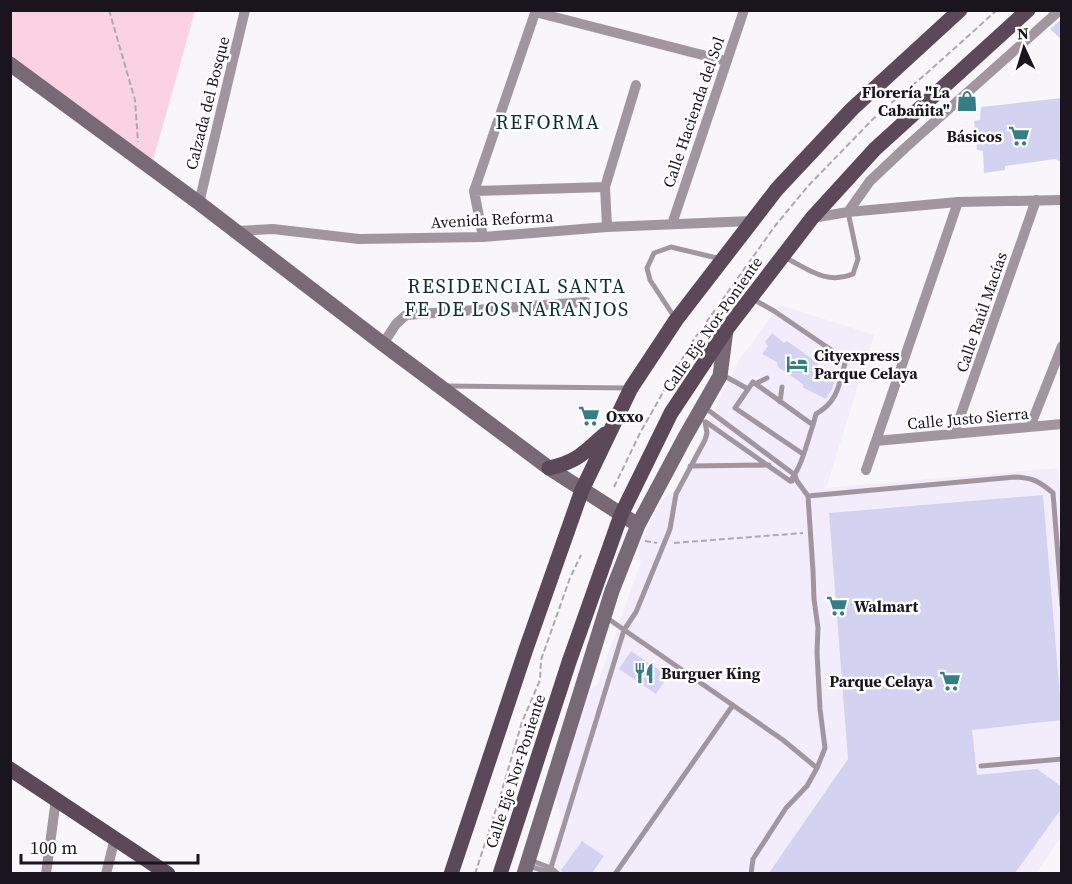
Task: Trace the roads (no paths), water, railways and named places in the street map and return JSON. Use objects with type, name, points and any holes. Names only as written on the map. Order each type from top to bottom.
[{"type":"main road","name":"Calle Eje Nor-Poniente","points":[[451,873],[582,490],[631,388],[676,321],[777,189],[852,109],[960,10]]},
{"type":"main road","name":"Calle Eje Nor-Poniente","points":[[500,873],[569,662],[621,515],[672,413],[726,330],[812,218],[875,149],[1028,10]]},
{"type":"main road","points":[[10,64],[199,203],[549,468],[638,525]]},
{"type":"main road","points":[[526,866],[612,591],[638,525],[701,415],[720,376],[726,330]]},
{"type":"main road","points":[[549,468],[566,465],[580,457],[612,428]]},
{"type":"main road","points":[[10,769],[168,873]]},
{"type":"street","name":"Calzada del Bosque","points":[[199,203],[245,10]]},
{"type":"street","name":"Calle Hacienda del Sol","points":[[672,224],[744,10]]},
{"type":"street","points":[[848,212],[870,182],[904,148],[1060,10]]},
{"type":"street","points":[[483,237],[474,191],[536,11],[726,61]]},
{"type":"street","points":[[608,227],[605,187],[636,85]]},
{"type":"street","points":[[474,191],[605,187]]},
{"type":"street","name":"Calle Raúl Macías","points":[[954,434],[1036,200]]},
{"type":"street","points":[[812,218],[848,212],[958,202],[1062,200]]},
{"type":"street","points":[[866,470],[958,202]]},
{"type":"street","name":"Avenida Reforma","points":[[236,231],[273,229],[359,239],[483,237],[608,227],[751,222]]},
{"type":"street","points":[[383,344],[396,324],[406,315],[586,302]]},
{"type":"street","points":[[1030,427],[1062,346]]},
{"type":"street","name":"Calle Justo Sierra","points":[[876,441],[1062,424]]},
{"type":"street","points":[[46,873],[56,799]]},
{"type":"street","points":[[106,873],[115,838]]},
{"type":"lane","points":[[782,257],[827,279],[843,279],[854,274],[858,259],[848,212]]},
{"type":"lane","points":[[676,321],[650,280],[647,268],[654,253],[671,247],[723,259]]},
{"type":"lane","points":[[701,415],[790,481],[796,478],[816,414],[826,409],[834,399],[846,360],[751,297]]},
{"type":"lane","points":[[720,373],[748,389]]},
{"type":"lane","points":[[767,378],[755,384],[753,382],[735,408],[802,454]]},
{"type":"lane","points":[[755,384],[813,425]]},
{"type":"lane","points":[[440,386],[631,388]]},
{"type":"lane","points":[[780,402],[782,387]]},
{"type":"lane","points":[[701,415],[781,464],[796,478],[808,496],[818,628],[820,709],[825,748],[807,786],[786,808],[753,859],[751,873]]},
{"type":"lane","points":[[551,872],[624,630],[636,612],[670,529],[676,494],[705,440],[707,433],[701,415]]},
{"type":"lane","points":[[690,466],[781,464]]},
{"type":"lane","points":[[808,496],[1015,477],[1040,482],[1053,493],[1062,606]]},
{"type":"lane","points":[[605,616],[783,740],[817,768]]},
{"type":"lane","points":[[615,873],[733,705]]},
{"type":"lane","points":[[981,766],[1062,759]]},
{"type":"lane","points":[[526,866],[558,873]]},
{"type":"place","name":"Florería \"La Cabañita\"","points":[[967,101]]},
{"type":"place","name":"Básicos","points":[[1019,136]]},
{"type":"place","name":"Cityexpress Parque Celaya","points":[[797,364]]},
{"type":"place","name":"Oxxo","points":[[589,416]]},
{"type":"place","name":"Walmart","points":[[837,606]]},
{"type":"place","name":"Burguer King","points":[[644,673]]},
{"type":"place","name":"Parque Celaya","points":[[950,681]]},
{"type":"district","name":"REFORMA","points":[[548,122]]},
{"type":"district","name":"RESIDENCIAL SANTA FE DE LOS NARANJOS","points":[[517,298]]}]
